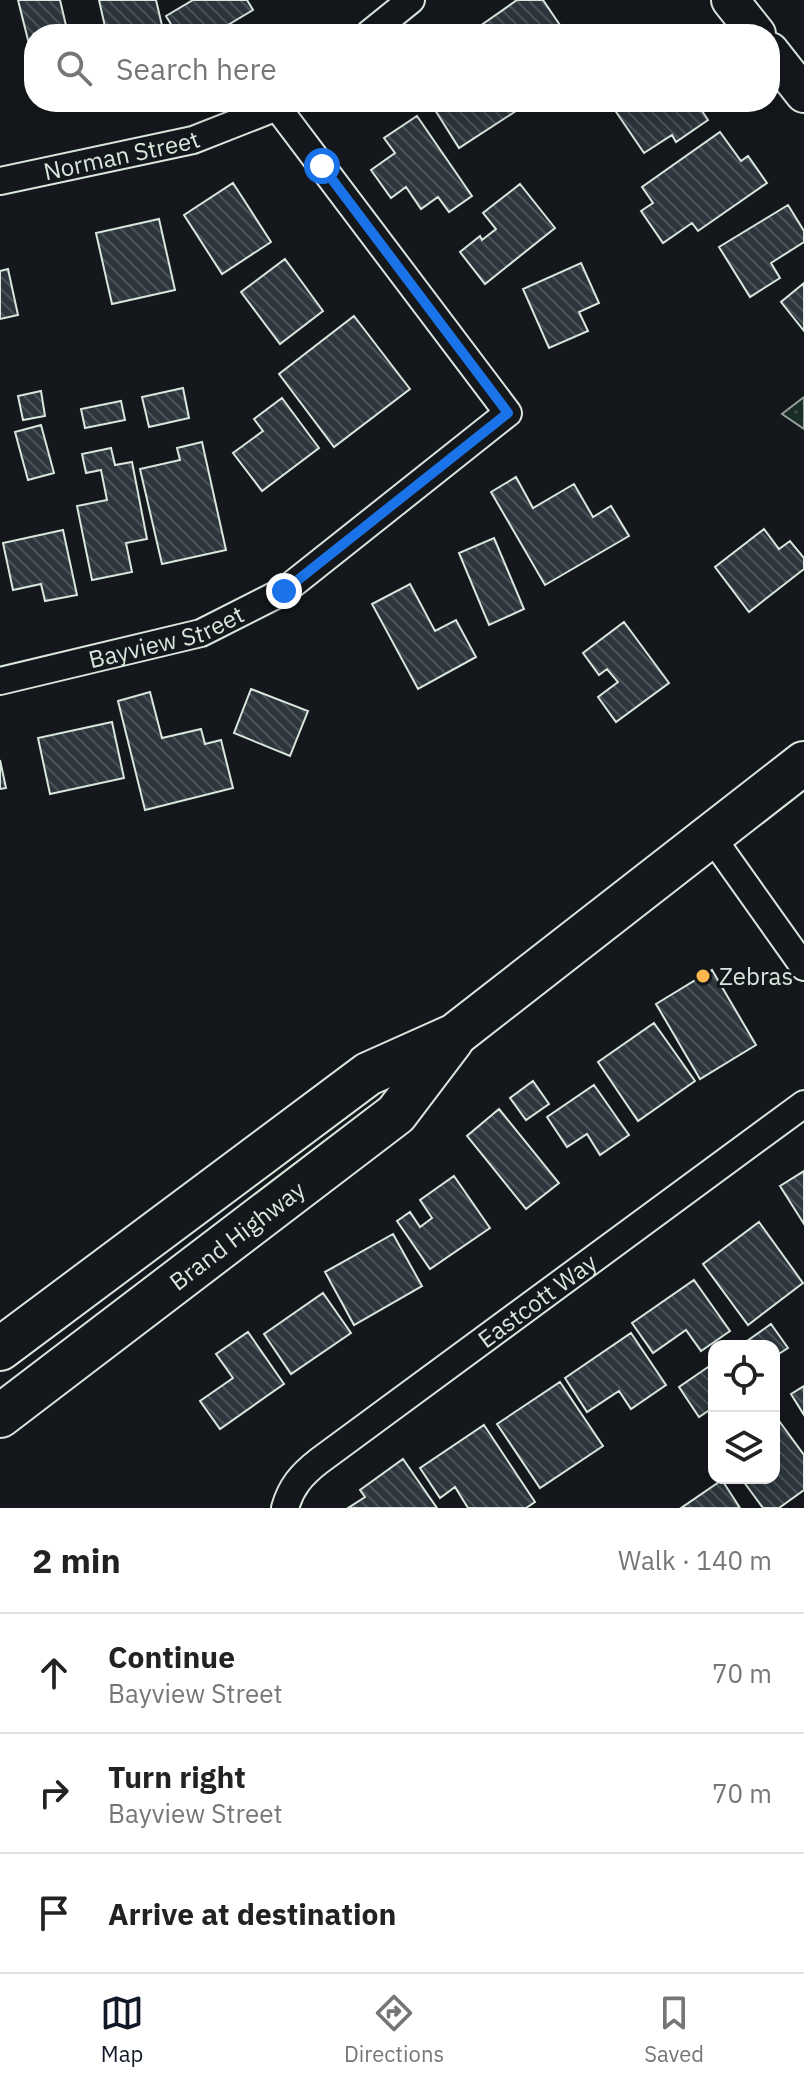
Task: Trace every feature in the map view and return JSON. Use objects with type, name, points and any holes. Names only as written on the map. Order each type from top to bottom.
[{"type":"highway","name":"Brand Highway","points":[[0,1349],[368,1074],[455,1035],[804,763]]},
{"type":"highway","name":"Brand Highway","points":[[0,1416],[396,1114],[455,1035]]},
{"type":"main road","points":[[730,0],[749,24]]},
{"type":"main road","points":[[780,64],[804,94]]},
{"type":"street","points":[[381,24],[411,0]]},
{"type":"street","name":"Norman Street","points":[[0,181],[193,140],[261,112]]},
{"type":"street","name":"Bayview Street","points":[[0,681],[201,633],[284,591],[508,413],[286,112]]},
{"type":"street","points":[[711,836],[804,967]]},
{"type":"street","name":"Eastcott Way","points":[[285,1508],[296,1483],[319,1461],[804,1104]]},
{"type":"green space","points":[[804,397],[804,429],[782,414]]},
{"type":"building","points":[[18,0],[60,0],[66,24],[24,24]]},
{"type":"building","points":[[99,0],[156,0],[162,24],[104,24]]},
{"type":"building","points":[[193,0],[247,0],[253,10],[230,24],[171,24],[166,16]]},
{"type":"building","points":[[517,0],[543,0],[559,24],[483,24]]},
{"type":"building","points":[[436,112],[514,112],[459,148]]},
{"type":"building","points":[[616,112],[703,112],[708,120],[676,142],[672,135],[644,153]]},
{"type":"building","points":[[417,116],[472,196],[449,212],[438,197],[421,209],[406,187],[391,198],[371,170],[395,153],[384,138]]},
{"type":"building","points":[[720,132],[741,161],[748,156],[767,183],[698,231],[692,223],[663,243],[641,211],[653,203],[642,187]]},
{"type":"building","points":[[233,183],[271,242],[222,274],[184,215]]},
{"type":"building","points":[[520,184],[555,228],[485,284],[460,252],[480,236],[482,240],[496,229],[483,213]]},
{"type":"building","points":[[788,205],[804,231],[804,242],[771,263],[780,278],[750,297],[719,247]]},
{"type":"building","points":[[159,219],[175,290],[112,304],[96,233]]},
{"type":"building","points":[[285,259],[323,311],[280,344],[241,292]]},
{"type":"building","points":[[581,263],[599,303],[579,312],[588,331],[549,348],[523,289]]},
{"type":"building","points":[[8,269],[18,315],[0,319],[0,271]]},
{"type":"building","points":[[804,283],[804,331],[781,302]]},
{"type":"building","points":[[354,316],[410,389],[334,447],[279,374]]},
{"type":"building","points":[[183,388],[189,418],[149,427],[142,397]]},
{"type":"building","points":[[41,391],[45,416],[23,420],[18,396]]},
{"type":"building","points":[[282,398],[319,448],[262,491],[233,453],[263,431],[254,419]]},
{"type":"building","points":[[121,401],[125,420],[85,428],[81,409]]},
{"type":"building","points":[[41,425],[54,473],[28,480],[15,432]]},
{"type":"building","points":[[202,442],[226,550],[162,564],[140,469],[180,460],[177,448]]},
{"type":"building","points":[[111,448],[115,465],[132,462],[147,539],[126,543],[132,572],[92,580],[77,506],[107,500],[101,470],[86,473],[82,454]]},
{"type":"building","points":[[516,477],[533,508],[574,484],[593,517],[611,506],[629,536],[545,585],[491,492]]},
{"type":"building","points":[[764,529],[779,549],[790,541],[804,558],[804,569],[749,612],[715,567]]},
{"type":"building","points":[[63,530],[77,595],[45,601],[41,584],[13,590],[3,543]]},
{"type":"building","points":[[494,538],[524,609],[489,625],[459,553]]},
{"type":"building","points":[[410,584],[435,631],[456,620],[476,657],[418,689],[372,604]]},
{"type":"building","points":[[624,622],[669,683],[616,722],[598,697],[618,682],[607,669],[599,675],[583,653]]},
{"type":"building","points":[[251,689],[308,711],[290,756],[234,733]]},
{"type":"building","points":[[150,692],[162,738],[201,729],[205,744],[221,740],[233,788],[145,810],[118,701]]},
{"type":"building","points":[[112,722],[124,778],[50,794],[38,738]]},
{"type":"building","points":[[0,760],[6,788],[0,789]]},
{"type":"building","points":[[712,970],[756,1045],[700,1079],[656,1004]]},
{"type":"building","points":[[654,1023],[695,1081],[638,1121],[598,1062]]},
{"type":"building","points":[[533,1081],[549,1104],[526,1120],[510,1098]]},
{"type":"building","points":[[594,1085],[629,1135],[600,1155],[587,1134],[567,1147],[547,1117]]},
{"type":"building","points":[[499,1109],[559,1183],[526,1209],[467,1136]]},
{"type":"building","points":[[804,1171],[804,1224],[780,1186]]},
{"type":"building","points":[[454,1176],[490,1228],[430,1269],[397,1221],[410,1212],[420,1227],[432,1218],[420,1200]]},
{"type":"building","points":[[759,1222],[803,1283],[748,1325],[703,1264]]},
{"type":"building","points":[[393,1234],[422,1286],[354,1325],[325,1272]]},
{"type":"building","points":[[694,1280],[730,1331],[717,1340],[708,1340],[708,1346],[701,1351],[686,1330],[653,1353],[632,1323]]},
{"type":"building","points":[[323,1293],[351,1333],[291,1374],[264,1334]]},
{"type":"building","points":[[771,1324],[788,1348],[780,1353],[780,1340],[748,1340]]},
{"type":"building","points":[[248,1332],[284,1384],[220,1429],[200,1401],[233,1378],[216,1354]]},
{"type":"building","points":[[631,1333],[666,1385],[631,1409],[619,1391],[587,1412],[565,1378]]},
{"type":"building","points":[[708,1367],[708,1411],[699,1417],[679,1387]]},
{"type":"building","points":[[560,1382],[603,1446],[540,1488],[497,1424]]},
{"type":"building","points":[[804,1386],[804,1415],[791,1394]]},
{"type":"building","points":[[780,1422],[804,1455],[804,1490],[779,1508],[763,1508],[745,1484],[780,1484]]},
{"type":"building","points":[[484,1425],[535,1502],[526,1508],[468,1508],[455,1487],[440,1498],[420,1468]]},
{"type":"building","points":[[403,1459],[437,1508],[348,1508],[365,1497],[360,1490]]},
{"type":"building","points":[[716,1484],[725,1484],[740,1508],[681,1508]]},
{"type":"place","name":"Zebras","points":[[703,976]]},
{"type":"route","points":[[284,591],[508,413],[322,166]]}]
